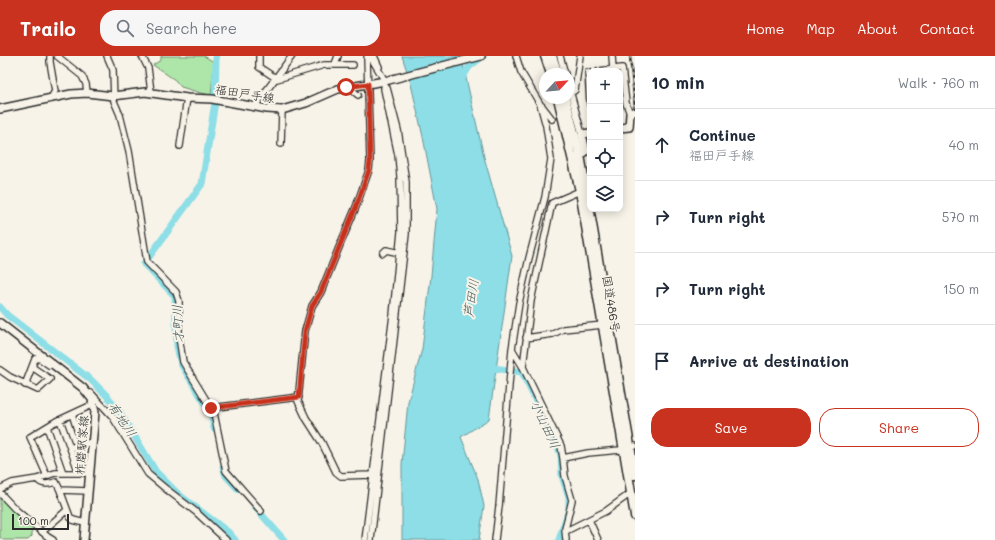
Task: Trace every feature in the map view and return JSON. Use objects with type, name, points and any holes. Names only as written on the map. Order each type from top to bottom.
[{"type":"highway","points":[[545,56],[548,68]]},
{"type":"highway","points":[[552,56],[556,68]]},
{"type":"highway","name":"国道486号","points":[[560,104],[577,156],[580,191],[603,325],[630,447],[631,494],[635,516]]},
{"type":"highway","name":"国道486号","points":[[570,104],[577,156],[635,474]]},
{"type":"main road","name":"福田戸手線","points":[[0,109],[51,98],[87,93],[113,96],[151,92],[187,98],[215,99],[267,109],[282,110],[342,88],[386,80],[481,56]]},
{"type":"main road","points":[[623,127],[629,126],[632,112]]},
{"type":"main road","points":[[577,156],[586,151],[582,134],[587,133]]},
{"type":"main road","name":"柞磨駅家線","points":[[0,323],[83,388],[94,404],[95,412],[84,540]]},
{"type":"street","points":[[50,56],[55,91],[51,98]]},
{"type":"street","points":[[56,56],[82,76],[86,84],[87,93]]},
{"type":"street","points":[[107,56],[113,70],[113,96],[120,115],[129,151],[147,262],[176,292],[179,302],[179,337],[183,362],[214,413],[226,471],[262,511]]},
{"type":"street","points":[[142,56],[148,68],[151,92]]},
{"type":"street","points":[[259,56],[259,67],[277,79],[317,66],[353,64]]},
{"type":"street","points":[[254,106],[292,56]]},
{"type":"street","points":[[335,64],[338,56]]},
{"type":"street","points":[[365,540],[400,253],[401,232],[398,155],[384,89],[386,80],[369,56]]},
{"type":"street","points":[[369,56],[367,57],[369,170],[321,292],[312,306],[305,331],[299,397],[300,408],[322,443],[336,472],[341,476],[372,475]]},
{"type":"street","points":[[371,540],[396,333],[406,234],[406,182],[398,130],[386,80],[374,56]]},
{"type":"street","points":[[516,56],[521,72],[539,102]]},
{"type":"street","points":[[560,56],[563,68]]},
{"type":"street","points":[[575,90],[580,56]]},
{"type":"street","points":[[612,56],[614,68]]},
{"type":"street","points":[[577,73],[587,72]]},
{"type":"street","points":[[623,77],[626,103],[632,112]]},
{"type":"street","points":[[342,88],[343,90],[352,90],[358,95]]},
{"type":"street","points":[[180,146],[187,98]]},
{"type":"street","points":[[540,104],[552,119]]},
{"type":"street","points":[[495,540],[512,349],[522,288],[545,196],[551,159],[546,126],[540,104]]},
{"type":"street","points":[[572,104],[582,134]]},
{"type":"street","points":[[281,144],[282,110]]},
{"type":"street","points":[[523,367],[531,301],[552,203],[580,191]]},
{"type":"street","points":[[401,232],[403,231],[406,223]]},
{"type":"street","points":[[383,253],[386,250],[400,253]]},
{"type":"street","points":[[526,338],[553,334],[563,329],[603,325]]},
{"type":"street","points":[[512,349],[523,367],[561,446],[564,458],[565,476],[572,500],[565,529],[566,540]]},
{"type":"street","points":[[25,385],[34,359],[38,358],[60,370]]},
{"type":"street","points":[[0,370],[25,385],[38,390],[50,379],[32,367]]},
{"type":"street","points":[[83,388],[88,389],[112,416],[148,474],[196,512],[226,540]]},
{"type":"street","points":[[211,408],[299,397]]},
{"type":"street","points":[[47,476],[30,437],[60,420],[94,404]]},
{"type":"street","points":[[72,414],[82,445]]},
{"type":"street","points":[[60,420],[79,473]]},
{"type":"street","points":[[47,427],[63,473]]},
{"type":"street","points":[[70,448],[92,442]]},
{"type":"street","points":[[564,458],[588,453],[608,452],[630,447]]},
{"type":"street","points":[[0,490],[12,483],[37,479],[55,473],[90,473]]},
{"type":"street","points":[[37,479],[38,481],[46,484],[56,482],[72,520],[85,523]]},
{"type":"street","points":[[60,490],[88,491]]},
{"type":"street","points":[[0,493],[14,509],[53,540]]},
{"type":"street","points":[[565,529],[568,530],[606,511],[631,494]]},
{"type":"street","points":[[42,532],[68,510]]},
{"type":"street","points":[[589,520],[598,540]]},
{"type":"green space","points":[[161,56],[204,56],[214,62],[211,95],[181,87],[175,80],[153,65],[161,60]]},
{"type":"green space","points":[[0,495],[32,526],[32,536],[28,540],[3,540],[0,537]]},
{"type":"water","name":"芦田川","points":[[402,56],[461,56],[484,157],[512,256],[489,419],[461,437],[478,479],[484,506],[479,540],[402,540],[402,464],[408,402],[422,349],[437,209],[411,84]]},
{"type":"waterway","points":[[460,81],[469,67],[483,56]]},
{"type":"waterway","name":"才町川","points":[[214,428],[211,413],[181,364],[177,346],[175,296],[144,264],[202,184],[215,102],[216,58]]},
{"type":"waterway","points":[[465,72],[469,62]]},
{"type":"waterway","name":"有地川","points":[[0,307],[7,315],[91,380],[120,412],[156,472],[178,494],[228,532],[235,540]]},
{"type":"waterway","name":"小山田川","points":[[486,367],[522,372],[558,447],[561,455],[562,476],[569,497],[569,509],[559,540]]},
{"type":"waterway","name":"才町川","points":[[223,467],[226,476],[238,489]]},
{"type":"waterway","name":"才町川","points":[[255,507],[284,540]]},
{"type":"railway","points":[[630,56],[635,108]]},
{"type":"route","points":[[211,408],[299,397],[305,331],[312,306],[321,292],[356,207],[369,170],[368,84],[346,87]]}]
